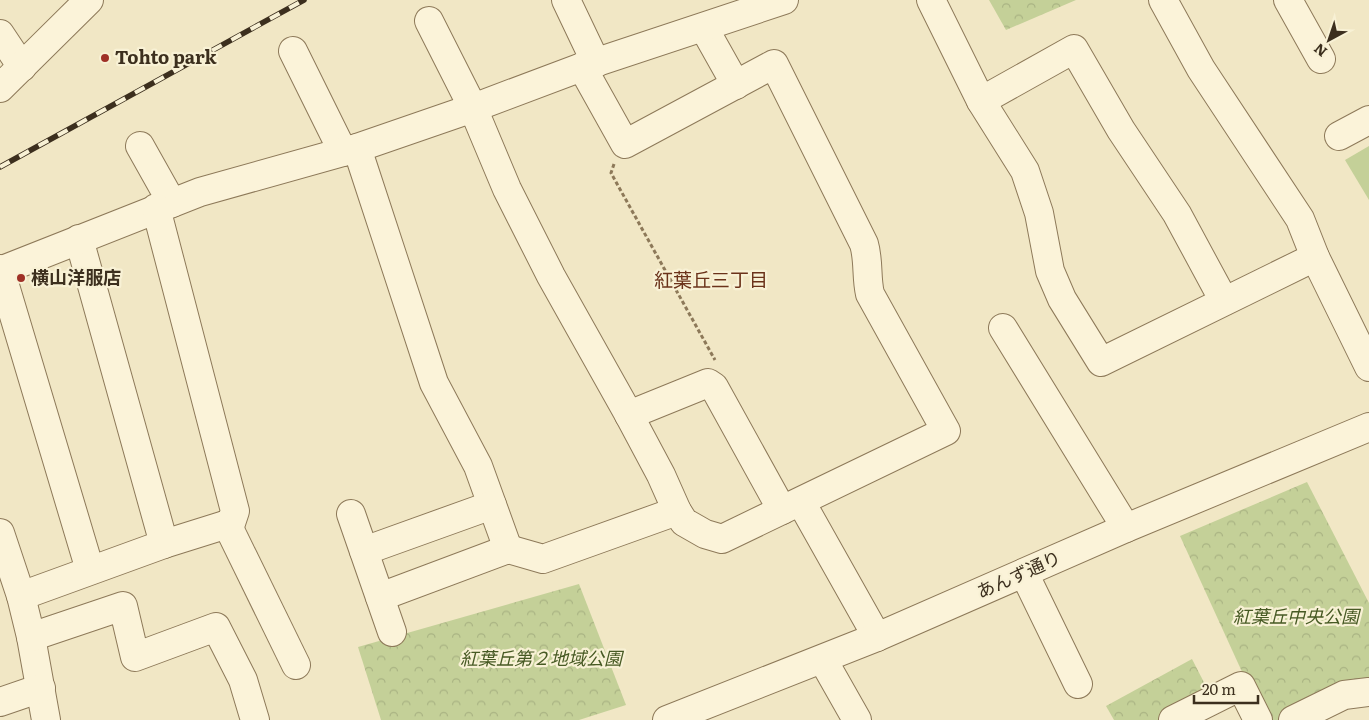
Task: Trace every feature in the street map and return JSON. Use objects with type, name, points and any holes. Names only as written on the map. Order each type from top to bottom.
[{"type":"street","points":[[0,88],[89,0]]},
{"type":"street","points":[[429,21],[473,108],[507,188],[551,276],[629,415],[684,522],[705,534],[722,539],[946,431],[870,294],[866,277],[868,256],[864,244],[774,64],[625,144],[589,65],[566,0]]},
{"type":"street","points":[[90,570],[0,270],[200,192],[350,150],[473,108],[589,65],[784,0]]},
{"type":"street","points":[[931,0],[981,100],[1025,171],[1039,212],[1050,271],[1062,299],[1101,362],[1315,257]]},
{"type":"street","points":[[1163,0],[1201,69],[1300,219],[1315,257],[1369,367]]},
{"type":"street","points":[[1288,0],[1321,59]]},
{"type":"street","points":[[704,28],[736,85]]},
{"type":"street","points":[[0,34],[22,67]]},
{"type":"street","points":[[981,100],[1074,49],[1121,130],[1177,214],[1224,301]]},
{"type":"street","points":[[293,51],[350,150],[434,384],[478,466],[508,549]]},
{"type":"street","points":[[1339,136],[1369,120]]},
{"type":"street","points":[[21,596],[164,544],[231,523],[235,511],[164,205],[140,146]]},
{"type":"street","points":[[79,239],[164,544]]},
{"type":"street","points":[[1003,328],[1126,528]]},
{"type":"street","points":[[629,415],[708,383],[714,387],[877,637]]},
{"type":"street","name":"あんず通り","points":[[667,720],[823,660],[1126,528],[1369,427]]},
{"type":"street","points":[[364,551],[492,505]]},
{"type":"street","points":[[380,597],[508,549],[543,559],[677,511]]},
{"type":"street","points":[[351,514],[392,632]]},
{"type":"street","points":[[227,524],[296,665]]},
{"type":"street","points":[[1,541],[21,596],[31,637],[46,720]]},
{"type":"street","points":[[1024,573],[1078,684]]},
{"type":"street","points":[[31,637],[124,606],[135,657],[216,627],[243,680],[255,720]]},
{"type":"street","points":[[823,660],[858,720]]},
{"type":"street","points":[[1173,720],[1241,686],[1258,720]]},
{"type":"street","points":[[0,702],[40,688]]},
{"type":"street","points":[[1293,720],[1344,695],[1369,692]]},
{"type":"path","points":[[625,144],[619,152],[611,173],[719,366],[721,373],[714,387]]},
{"type":"green space","points":[[989,0],[1076,0],[1006,30]]},
{"type":"green space","points":[[1369,146],[1369,200],[1345,160]]},
{"type":"green space","name":"紅葉丘中央公園","points":[[1307,482],[1369,603],[1369,684],[1281,720],[1264,720],[1180,536]]},
{"type":"green space","name":"紅葉丘第２地域公園","points":[[579,584],[626,705],[579,720],[381,720],[358,647]]},
{"type":"green space","points":[[1192,659],[1213,700],[1163,720],[1114,720],[1106,706]]},
{"type":"railway","points":[[0,167],[304,0]]},
{"type":"place","name":"Tohto park","points":[[105,58]]},
{"type":"place","name":"横山洋服店","points":[[21,278]]},
{"type":"district","name":"紅葉丘三丁目","points":[[711,280]]}]
